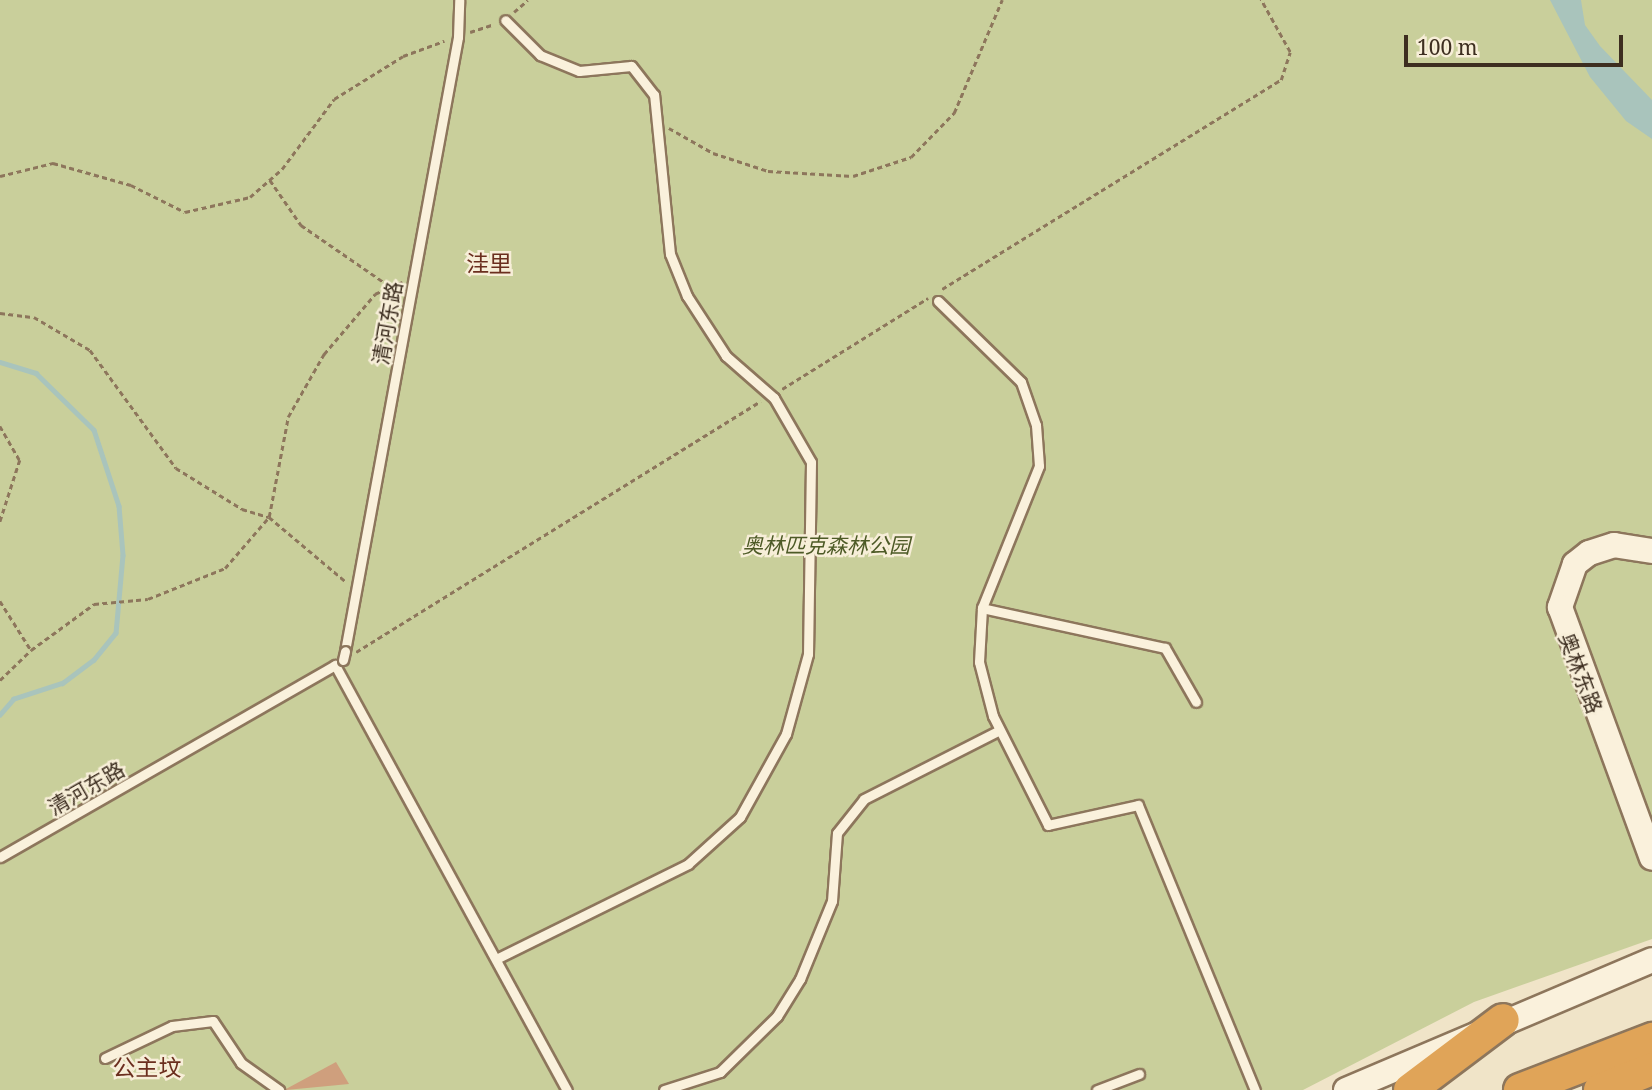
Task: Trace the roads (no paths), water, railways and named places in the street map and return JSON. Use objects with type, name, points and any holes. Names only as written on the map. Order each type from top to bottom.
[{"type":"highway","points":[[1410,1090],[1503,1020]]},
{"type":"highway","points":[[1520,1090],[1652,1039]]},
{"type":"highway","points":[[1601,1090],[1652,1069]]},
{"type":"main road","name":"奥林东路","points":[[1652,551],[1622,545],[1589,553],[1575,564],[1560,607],[1652,858]]},
{"type":"main road","points":[[1346,1090],[1503,1020],[1652,960]]},
{"type":"lane","name":"清河东路","points":[[0,857],[341,659],[458,37],[459,0]]},
{"type":"lane","points":[[496,959],[688,864],[740,817],[786,734],[808,654],[811,462],[771,395],[726,356],[687,296],[670,254],[654,95],[631,65],[579,71],[540,55],[505,20]]},
{"type":"lane","points":[[938,301],[1021,382],[1036,425],[1039,466],[982,608],[979,662],[998,731],[1048,825],[1138,805],[1255,1090]]},
{"type":"lane","points":[[982,608],[1165,648],[1196,702]]},
{"type":"lane","points":[[341,659],[567,1090]]},
{"type":"lane","points":[[664,1090],[720,1072],[777,1016],[828,913],[837,833],[864,799],[998,731]]},
{"type":"lane","points":[[105,1058],[172,1026],[213,1021],[241,1063],[279,1090]]},
{"type":"lane","points":[[1097,1090],[1139,1074]]},
{"type":"water","points":[[1550,0],[1581,0],[1585,25],[1600,46],[1652,100],[1652,139],[1626,121],[1590,77]]},
{"type":"waterway","points":[[0,362],[36,373],[94,430],[119,506],[123,555],[116,633],[94,660],[63,683],[14,699],[0,715]]},
{"type":"district","name":"洼里","points":[[489,263]]},
{"type":"district","name":"公主坟","points":[[147,1067]]},
{"type":"park label","name":"奥林匹克森林公园","points":[[826,545]]}]
